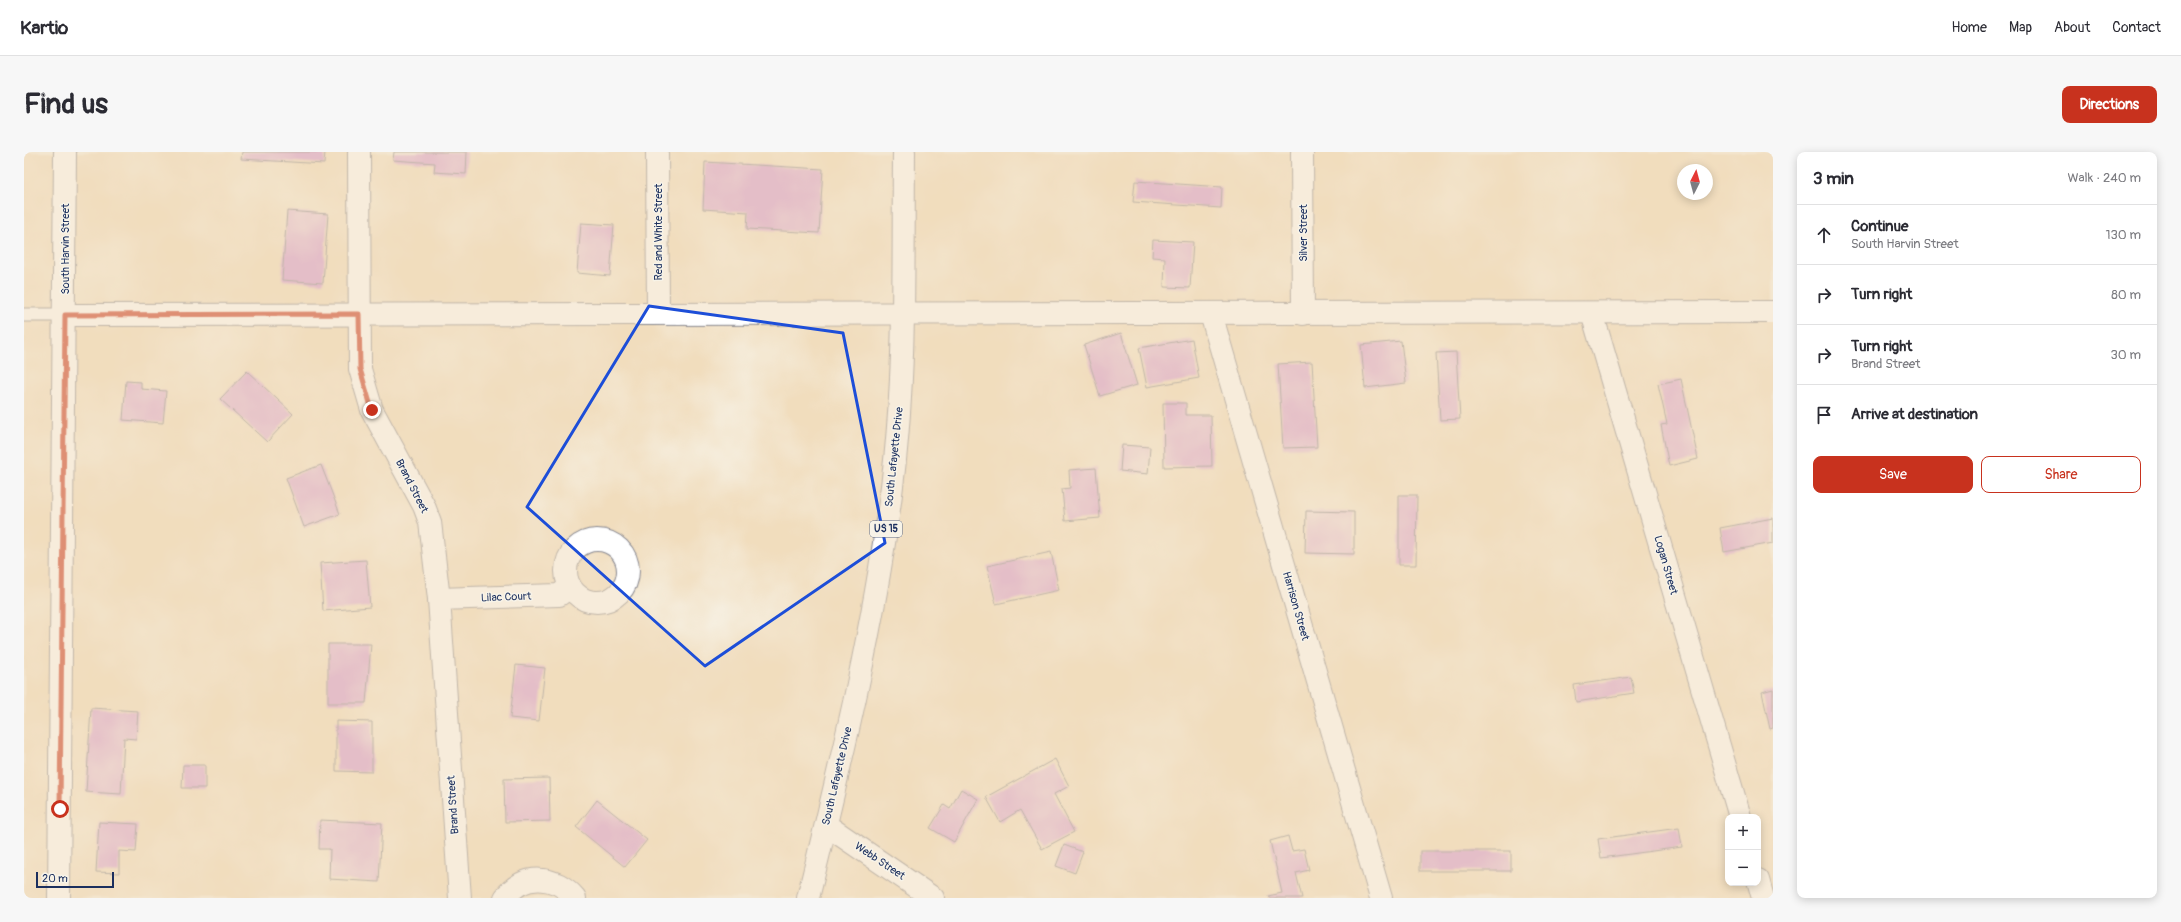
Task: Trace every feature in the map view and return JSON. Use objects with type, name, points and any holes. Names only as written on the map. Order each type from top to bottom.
[{"type":"street","name":"South Harvin Street","points":[[59,898],[65,315],[64,152]]},
{"type":"street","name":"Brand Street","points":[[359,152],[360,369],[364,389],[372,410],[424,506],[428,517],[439,599],[460,898]]},
{"type":"street","name":"Red and White Street","points":[[657,152],[658,313]]},
{"type":"street","name":"South Lafayette Drive","points":[[808,898],[865,657],[880,574],[894,470],[902,376],[904,152]]},
{"type":"street","name":"Silver Street","points":[[1302,152],[1303,314]]},
{"type":"street","points":[[65,315],[1773,312]]},
{"type":"street","name":"Logan Street","points":[[1592,313],[1739,814]]},
{"type":"street","name":"Harrison Street","points":[[1211,314],[1381,898]]},
{"type":"street","name":"Lilac Court","points":[[439,599],[559,595],[570,587]]},
{"type":"street","name":"Webb Street","points":[[826,825],[933,898]]},
{"type":"street","points":[[505,898],[516,886],[532,879],[550,880],[565,887],[576,898]]},
{"type":"street","points":[[1760,886],[1763,898]]},
{"type":"lane","points":[[24,315],[65,315]]},
{"type":"highlighted area","points":[[649,306],[843,333],[885,543],[705,666],[527,507]]},
{"type":"building","points":[[242,152],[325,152],[324,164],[241,159]]},
{"type":"building","points":[[394,152],[467,152],[466,174],[434,172],[435,163],[393,160]]},
{"type":"building","points":[[705,162],[823,169],[819,233],[747,229],[748,212],[703,209]]},
{"type":"building","points":[[1135,181],[1222,187],[1221,208],[1133,202]]},
{"type":"building","points":[[287,211],[328,214],[323,283],[282,280]]},
{"type":"building","points":[[581,223],[614,225],[610,276],[577,273]]},
{"type":"building","points":[[1153,240],[1193,242],[1190,288],[1164,287],[1165,258],[1152,257]]},
{"type":"building","points":[[1121,333],[1137,385],[1100,396],[1084,345]]},
{"type":"building","points":[[1192,339],[1199,378],[1147,387],[1139,348]]},
{"type":"building","points":[[1401,341],[1406,383],[1365,388],[1361,345]]},
{"type":"building","points":[[1456,352],[1460,419],[1440,420],[1436,353]]},
{"type":"building","points":[[1312,362],[1317,447],[1283,448],[1278,364]]},
{"type":"building","points":[[247,371],[293,414],[267,442],[220,399]]},
{"type":"building","points":[[1681,379],[1698,459],[1669,466],[1661,425],[1667,424],[1658,384]]},
{"type":"building","points":[[126,381],[141,382],[141,389],[166,391],[163,423],[123,420]]},
{"type":"building","points":[[1163,403],[1186,403],[1186,415],[1211,415],[1212,466],[1164,467]]},
{"type":"building","points":[[1122,445],[1150,447],[1148,474],[1120,471]]},
{"type":"building","points":[[321,465],[340,514],[304,527],[286,478]]},
{"type":"building","points":[[1096,468],[1100,518],[1065,521],[1062,489],[1070,488],[1069,470]]},
{"type":"building","points":[[1399,495],[1417,495],[1416,565],[1399,565]]},
{"type":"building","points":[[1306,511],[1354,512],[1354,554],[1305,553]]},
{"type":"building","points":[[1773,518],[1773,543],[1724,552],[1720,528]]},
{"type":"building","points":[[1051,552],[1059,590],[996,604],[987,566]]},
{"type":"building","points":[[366,560],[370,607],[323,611],[320,563]]},
{"type":"building","points":[[328,644],[371,644],[366,703],[328,703]]},
{"type":"building","points":[[516,665],[545,668],[539,721],[510,718]]},
{"type":"building","points":[[1631,677],[1634,693],[1576,702],[1574,685]]},
{"type":"building","points":[[1773,689],[1773,728],[1770,729],[1762,692]]},
{"type":"building","points":[[91,708],[138,711],[136,739],[124,738],[121,794],[86,792]]},
{"type":"building","points":[[336,721],[372,722],[372,772],[336,771]]},
{"type":"building","points":[[1055,759],[1069,786],[1054,794],[1074,832],[1042,849],[1020,810],[1000,822],[986,797]]},
{"type":"building","points":[[183,765],[205,765],[205,788],[182,788]]},
{"type":"building","points":[[549,778],[550,821],[505,822],[504,779]]},
{"type":"building","points":[[961,789],[978,799],[954,842],[930,828],[944,805],[950,809]]},
{"type":"building","points":[[597,800],[647,840],[625,867],[576,827]]},
{"type":"building","points":[[320,820],[382,823],[379,882],[329,879],[330,849],[319,849]]},
{"type":"building","points":[[99,822],[138,824],[136,852],[119,851],[119,873],[96,872]]},
{"type":"building","points":[[1679,828],[1682,847],[1601,858],[1598,839]]},
{"type":"building","points":[[1288,836],[1292,851],[1304,849],[1309,870],[1296,873],[1302,898],[1269,898],[1268,896],[1282,893],[1270,841]]},
{"type":"building","points":[[1064,845],[1083,852],[1075,873],[1056,866]]},
{"type":"building","points":[[1420,851],[1511,851],[1511,871],[1420,871]]},
{"type":"route","points":[[60,809],[65,315],[359,314],[360,369],[364,389],[372,410]]}]
